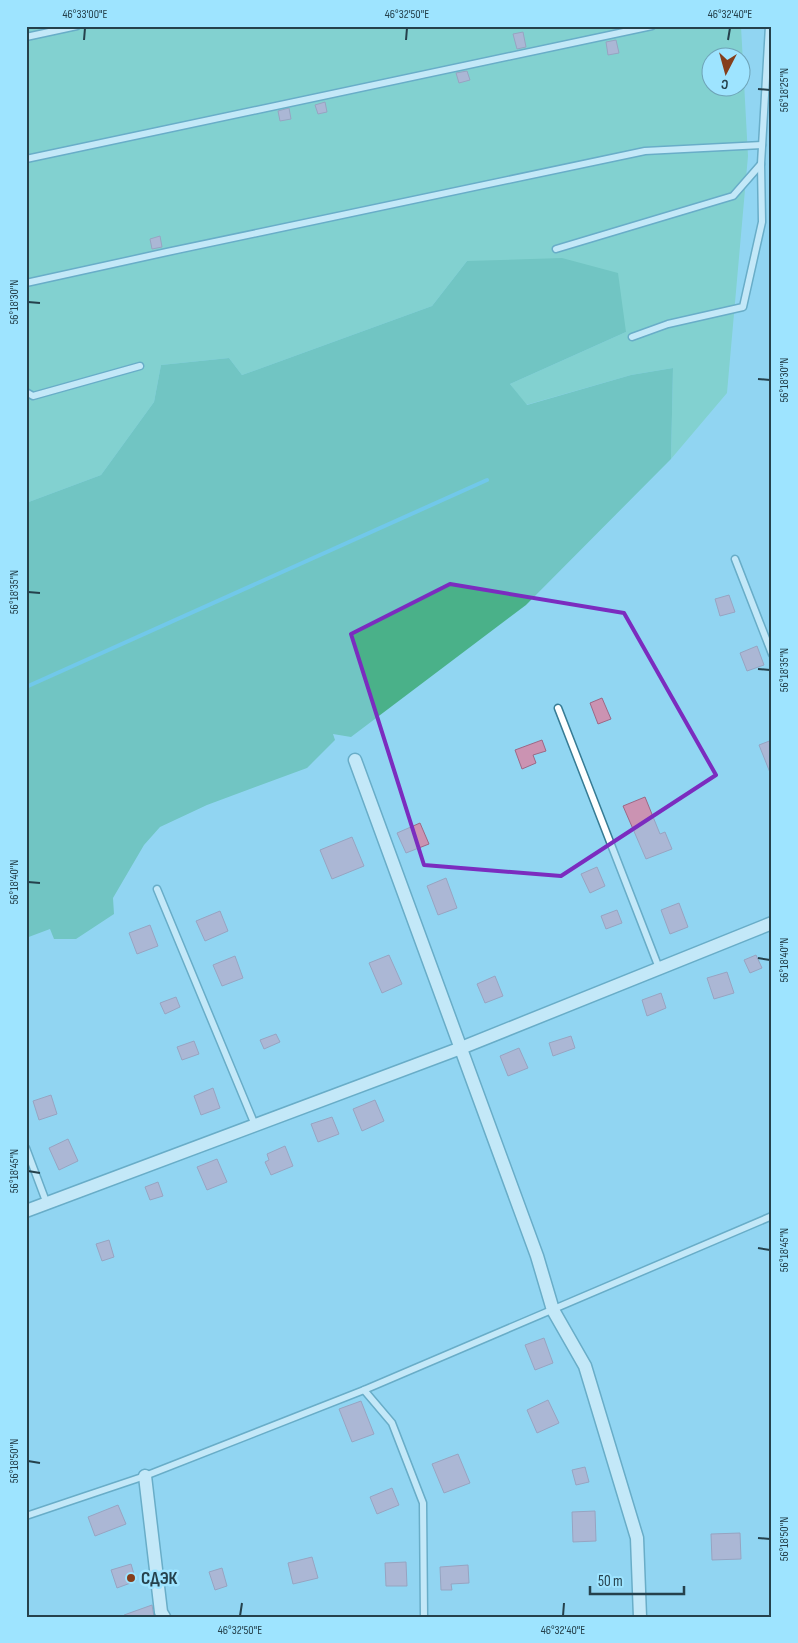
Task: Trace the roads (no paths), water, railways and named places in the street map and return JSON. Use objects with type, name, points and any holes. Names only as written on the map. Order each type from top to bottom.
[{"type":"street","points":[[355,760],[537,1256],[553,1310],[584,1366],[637,1538],[640,1617]]},
{"type":"street","points":[[26,1211],[461,1048],[772,923]]},
{"type":"street","points":[[145,1476],[161,1612],[164,1617]]},
{"type":"lane","points":[[26,37],[77,26]]},
{"type":"lane","points":[[26,159],[652,26]]},
{"type":"lane","points":[[632,337],[668,324],[743,307],[762,222],[761,164],[769,26]]},
{"type":"lane","points":[[26,283],[644,151],[762,145]]},
{"type":"lane","points":[[556,249],[733,196],[761,164]]},
{"type":"lane","points":[[26,392],[33,396],[140,366]]},
{"type":"lane","points":[[735,560],[772,654]]},
{"type":"lane","points":[[558,708],[659,968]]},
{"type":"lane","points":[[158,889],[255,1125]]},
{"type":"lane","points":[[26,1148],[47,1204]]},
{"type":"lane","points":[[26,1516],[145,1476],[364,1390],[772,1216]]},
{"type":"lane","points":[[364,1390],[392,1423],[423,1503],[424,1617]]},
{"type":"waterway","points":[[26,687],[487,480]]},
{"type":"place","name":"СДЭК","points":[[131,1578]]}]
